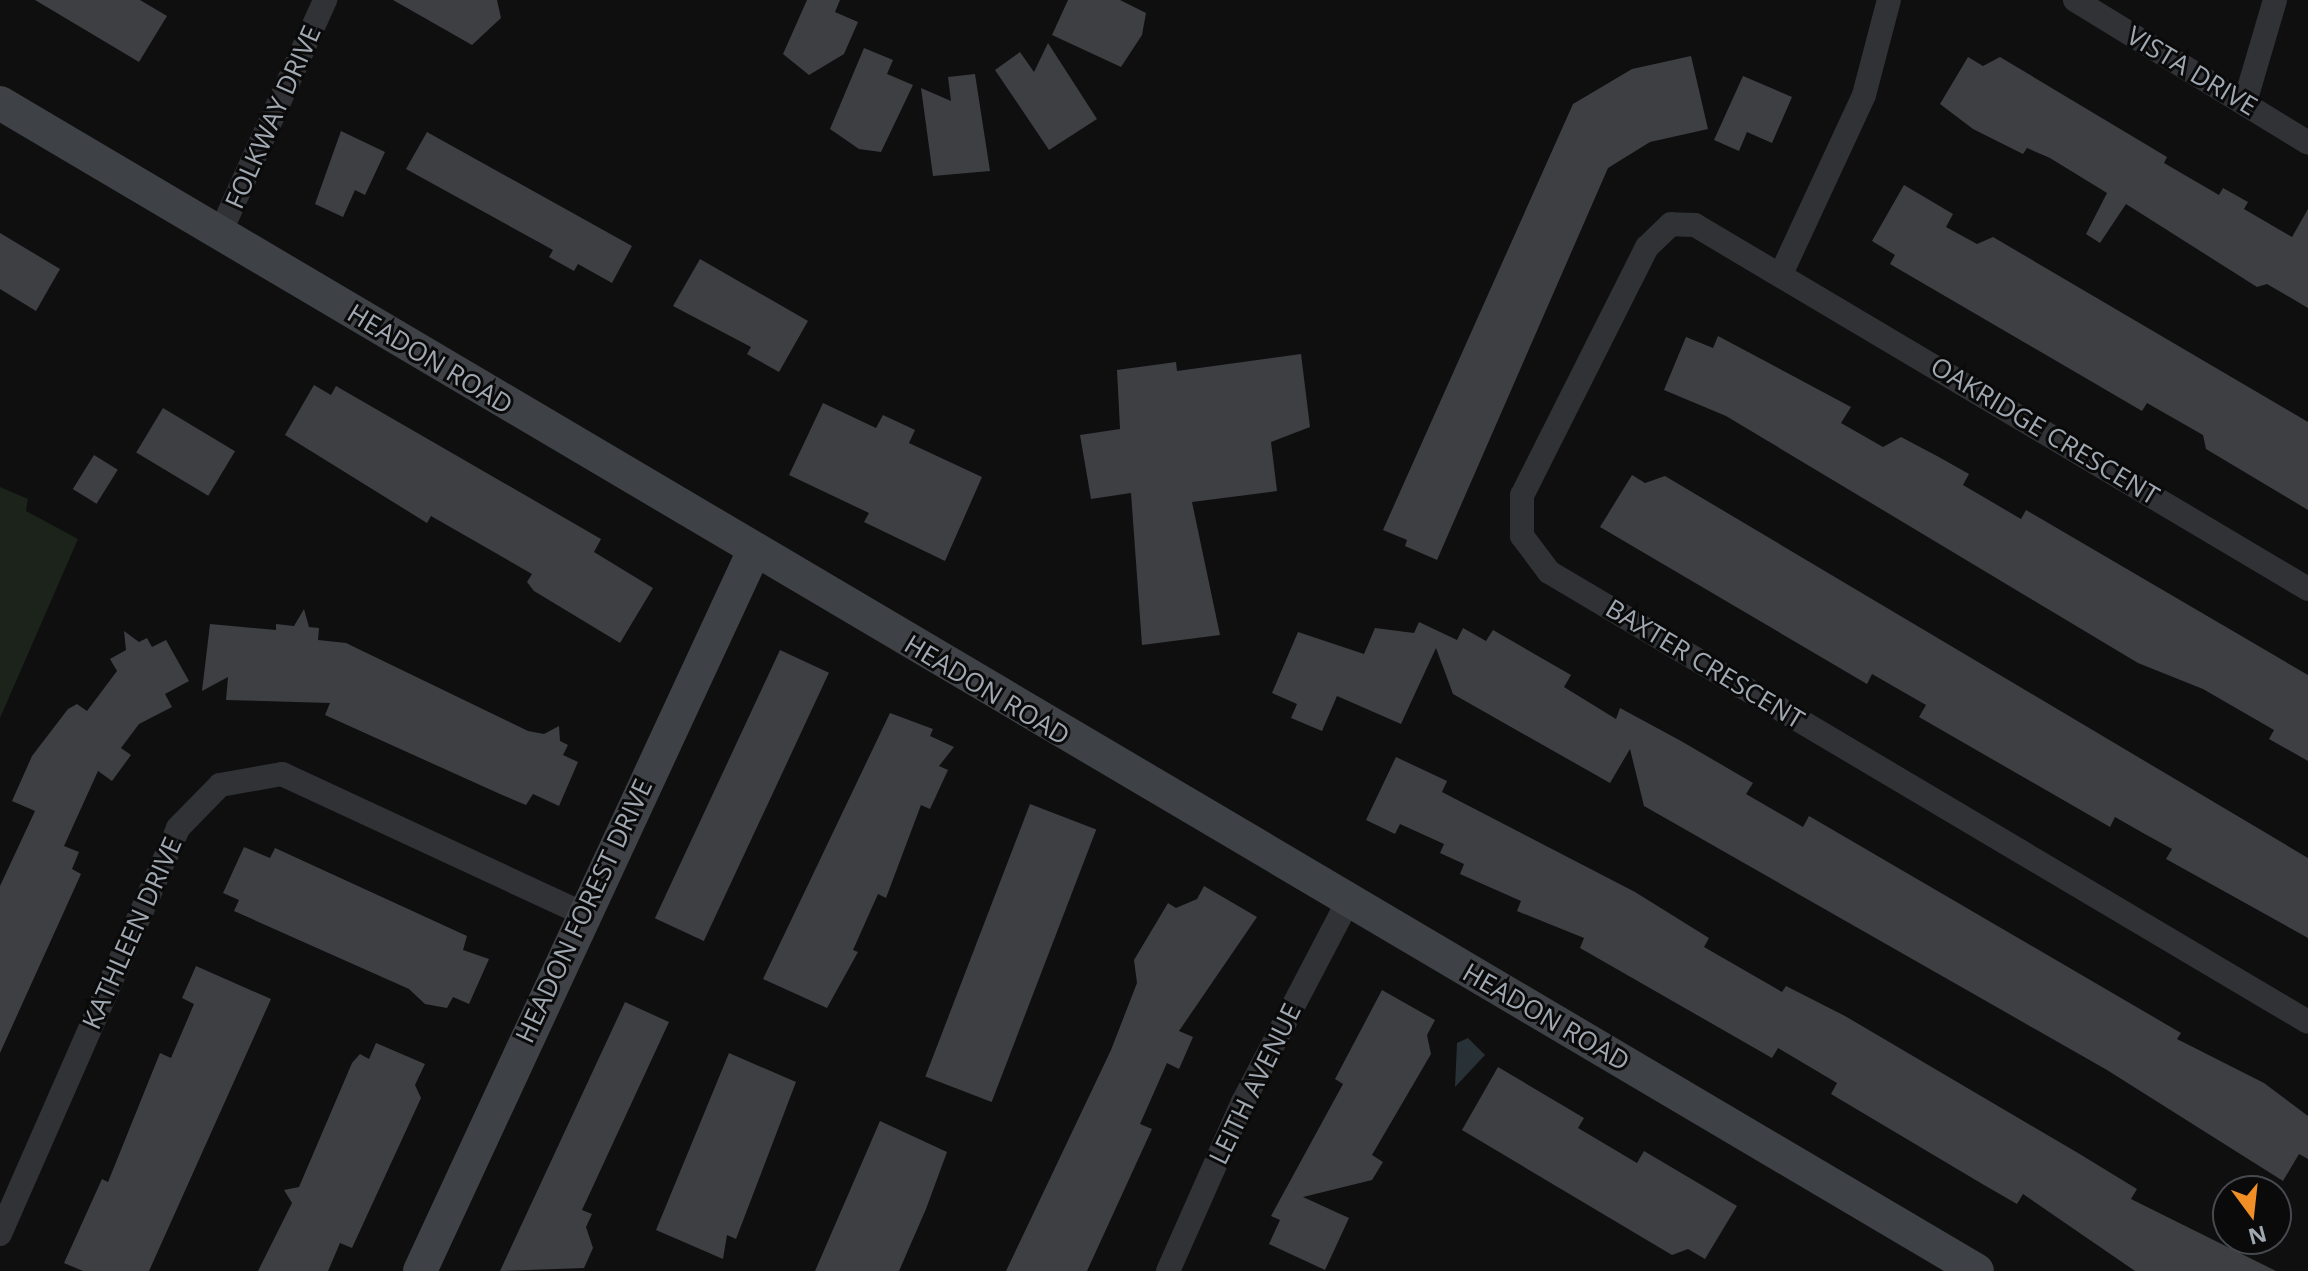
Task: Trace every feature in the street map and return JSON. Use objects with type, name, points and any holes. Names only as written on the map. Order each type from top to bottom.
[{"type":"street","name":"FOLKWAY DRIVE","points":[[220,233],[325,0]]},
{"type":"street","points":[[1781,274],[1864,95],[1889,0]]},
{"type":"street","name":"VISTA DRIVE","points":[[2075,0],[2308,143]]},
{"type":"street","points":[[2245,102],[2275,0]]},
{"type":"street","name":"HEADON ROAD","points":[[0,103],[753,553],[1977,1271]]},
{"type":"street","name":"BAXTER CRESCENT","points":[[1781,274],[1695,225],[1671,224],[1647,247],[1522,495],[1522,536],[1549,572],[2308,1022]]},
{"type":"street","name":"OAKRIDGE CRESCENT","points":[[1781,274],[2308,589]]},
{"type":"street","name":"HEADON FOREST DRIVE","points":[[420,1271],[581,913],[753,553]]},
{"type":"street","name":"KATHLEEN DRIVE","points":[[0,1234],[178,828],[220,785],[282,774],[581,913]]},
{"type":"street","name":"LEITH AVENUE","points":[[1168,1271],[1243,1102],[1348,901]]},
{"type":"shaded area","points":[[0,487],[28,499],[26,511],[78,539],[0,718]]},
{"type":"shaded area","points":[[1468,1038],[1485,1055],[1455,1087],[1457,1043]]},
{"type":"building","points":[[35,0],[140,0],[167,16],[139,62]]},
{"type":"building","points":[[393,0],[497,0],[501,18],[472,45]]},
{"type":"building","points":[[807,0],[840,0],[835,12],[858,22],[844,54],[809,75],[783,54]]},
{"type":"building","points":[[1068,0],[1120,0],[1146,13],[1142,35],[1121,67],[1052,35]]},
{"type":"building","points":[[1048,43],[1097,119],[1049,150],[995,70],[1020,52],[1034,72]]},
{"type":"building","points":[[864,48],[893,60],[887,74],[913,85],[881,152],[859,149],[830,129]]},
{"type":"building","points":[[1691,56],[1708,129],[1650,142],[1608,168],[1437,560],[1405,546],[1407,540],[1383,530],[1573,104],[1632,69]]},
{"type":"building","points":[[1968,57],[1983,66],[2000,57],[2167,157],[2164,163],[2219,195],[2223,188],[2248,202],[2244,209],[2292,237],[2308,209],[2308,308],[2267,284],[2257,287],[2126,204],[2100,243],[2086,234],[2107,193],[2050,158],[2027,148],[2023,154],[1973,129],[1940,104]]},
{"type":"building","points":[[975,74],[990,171],[933,176],[921,88],[951,101],[948,77]]},
{"type":"building","points":[[1743,76],[1792,97],[1772,143],[1747,132],[1739,151],[1714,140]]},
{"type":"building","points":[[341,131],[385,152],[365,195],[355,190],[343,217],[315,204]]},
{"type":"building","points":[[427,132],[632,246],[612,283],[578,264],[574,271],[549,257],[553,250],[406,169]]},
{"type":"building","points":[[1904,185],[1953,214],[1946,227],[1977,244],[1993,237],[2308,422],[2308,510],[2206,449],[2203,435],[2147,403],[2142,411],[1890,264],[1895,255],[1872,241]]},
{"type":"building","points":[[0,233],[60,269],[36,311],[0,289]]},
{"type":"building","points":[[700,259],[808,321],[779,372],[747,354],[751,347],[673,306]]},
{"type":"building","points":[[1718,336],[1851,407],[1841,423],[1883,447],[1901,437],[1937,456],[1969,474],[1963,485],[2021,519],[2026,510],[2308,675],[2308,761],[2269,739],[2274,730],[2203,689],[2138,663],[1726,416],[1664,390],[1686,337],[1713,348]]},
{"type":"building","points":[[1301,354],[1310,427],[1271,442],[1277,491],[1192,502],[1220,635],[1142,645],[1131,493],[1091,499],[1080,435],[1120,429],[1117,370],[1176,362],[1177,371]]},
{"type":"building","points":[[314,385],[331,395],[336,386],[601,539],[594,552],[653,588],[620,643],[534,591],[527,582],[532,574],[431,516],[427,523],[285,435]]},
{"type":"building","points":[[823,403],[876,428],[883,415],[915,430],[909,443],[982,477],[945,561],[864,522],[869,513],[789,475]]},
{"type":"building","points":[[163,408],[235,451],[208,496],[136,453]]},
{"type":"building","points":[[94,455],[118,470],[97,504],[73,489]]},
{"type":"building","points":[[1632,475],[1645,483],[1665,476],[2308,858],[2308,938],[2166,859],[2172,849],[2115,817],[2110,827],[1919,717],[1926,705],[1872,674],[1867,684],[1600,527]]},
{"type":"building","points":[[304,609],[309,627],[319,628],[318,640],[346,643],[528,731],[544,734],[559,726],[560,741],[568,745],[563,755],[578,762],[559,806],[533,794],[526,805],[500,794],[325,715],[330,703],[226,700],[228,677],[202,691],[210,624],[276,630],[276,624],[294,626]]},
{"type":"building","points":[[1419,622],[1457,640],[1463,628],[1486,641],[1493,630],[1571,675],[1564,687],[1616,719],[1620,708],[1681,741],[1753,783],[1746,794],[1803,827],[1809,816],[2181,1033],[2177,1039],[2264,1083],[2308,1116],[2308,1159],[2299,1154],[2287,1175],[2273,1175],[2107,1070],[1644,806],[1630,749],[1610,783],[1453,694],[1436,648],[1401,724],[1337,696],[1322,731],[1291,718],[1297,704],[1272,693],[1298,632],[1364,654],[1375,628],[1414,633]]},
{"type":"building","points":[[124,631],[139,642],[147,638],[152,647],[166,640],[189,681],[165,694],[172,707],[139,724],[121,748],[131,755],[112,781],[98,771],[64,846],[79,852],[72,869],[81,874],[0,1053],[0,886],[35,811],[12,801],[32,756],[68,709],[77,704],[87,711],[117,671],[110,659],[126,650]]},
{"type":"building","points":[[780,650],[829,673],[704,941],[655,918]]},
{"type":"building","points":[[890,713],[933,729],[930,736],[954,747],[939,766],[948,770],[930,809],[921,805],[886,898],[878,894],[853,950],[858,952],[827,1008],[763,979]]},
{"type":"building","points":[[1396,757],[1447,781],[1442,792],[1635,892],[1709,938],[1704,947],[1782,992],[1786,986],[1845,1016],[2137,1189],[2131,1199],[2212,1239],[2212,1255],[2244,1255],[2276,1271],[2135,1271],[2023,1194],[2017,1204],[1831,1094],[1837,1083],[1778,1048],[1772,1058],[1580,948],[1584,938],[1517,911],[1521,901],[1460,874],[1464,864],[1440,853],[1444,844],[1400,824],[1395,834],[1366,820]]},
{"type":"building","points":[[1030,804],[1096,829],[992,1102],[925,1077]]},
{"type":"building","points":[[244,847],[270,858],[275,848],[467,936],[463,950],[489,959],[469,1004],[453,997],[447,1008],[425,1004],[409,989],[234,911],[239,900],[223,893]]},
{"type":"building","points":[[1204,886],[1257,917],[1179,1031],[1193,1037],[1179,1069],[1167,1063],[1140,1124],[1152,1129],[1087,1271],[1006,1271],[1111,1050],[1137,983],[1134,960],[1168,903],[1176,908],[1197,899]]},
{"type":"building","points":[[196,966],[271,999],[149,1271],[83,1271],[64,1263],[102,1179],[108,1182],[160,1053],[171,1058],[194,1004],[182,998]]},
{"type":"building","points":[[1382,990],[1435,1020],[1427,1035],[1431,1054],[1372,1155],[1383,1162],[1372,1180],[1303,1197],[1349,1218],[1325,1270],[1269,1244],[1280,1220],[1271,1216],[1343,1084],[1335,1079]]},
{"type":"building","points":[[625,1002],[669,1022],[582,1210],[592,1214],[586,1227],[593,1248],[584,1268],[500,1271]]},
{"type":"building","points":[[376,1043],[425,1064],[415,1085],[421,1098],[352,1248],[340,1243],[328,1271],[258,1271],[292,1203],[284,1190],[299,1187],[352,1063],[360,1054],[369,1059]]},
{"type":"building","points":[[729,1053],[796,1082],[736,1239],[727,1235],[723,1259],[656,1230]]},
{"type":"building","points":[[1498,1067],[1584,1118],[1578,1128],[1637,1163],[1644,1151],[1737,1206],[1705,1259],[1688,1249],[1672,1255],[1462,1130]]},
{"type":"building","points":[[880,1121],[947,1152],[926,1209],[899,1271],[815,1271]]}]
